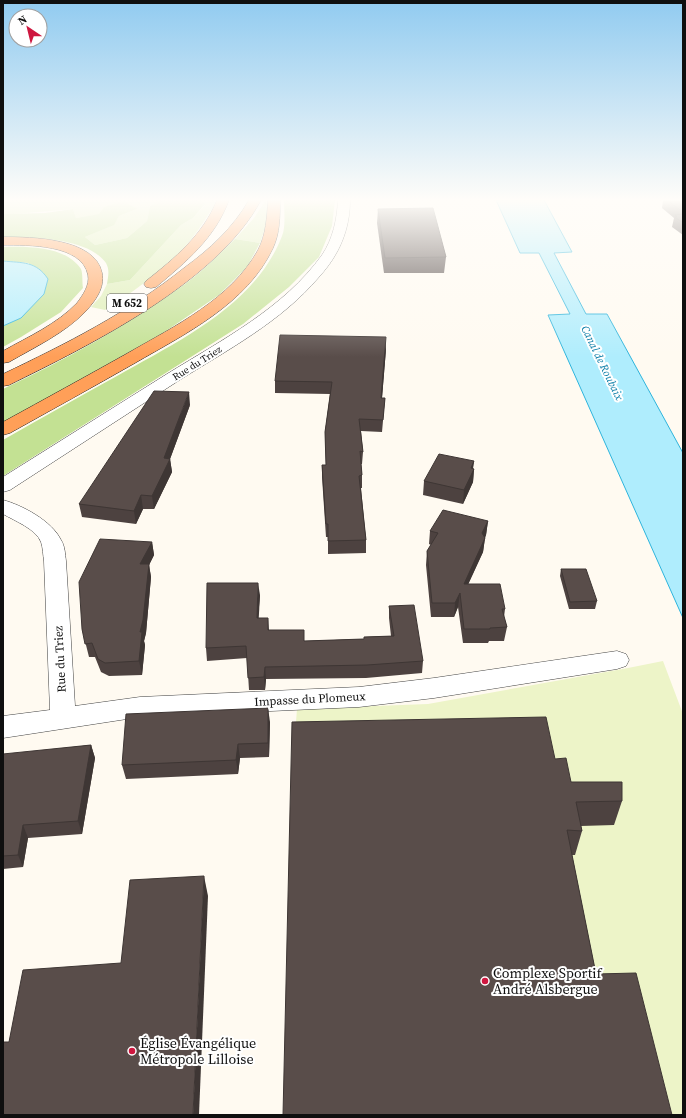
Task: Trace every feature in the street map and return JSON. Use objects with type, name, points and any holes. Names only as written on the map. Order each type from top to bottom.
[{"type":"highway","name":"M 652","points":[[3,358],[57,326],[76,311],[89,296],[95,284],[96,274],[92,264],[77,252]]},
{"type":"highway","name":"M 652","points":[[3,373],[77,334],[140,294],[187,252]]},
{"type":"highway","points":[[3,380],[108,327],[186,275],[212,252]]},
{"type":"highway","points":[[3,430],[164,339],[204,314],[246,278],[264,252]]},
{"type":"street","name":"Rue du Triez","points":[[3,486],[232,341],[296,292],[319,268],[330,252]]},
{"type":"street","name":"Rue du Triez","points":[[3,506],[42,530],[50,538],[53,547],[56,561],[63,718]]},
{"type":"street","name":"Impasse du Plomeux","points":[[3,727],[152,706],[359,697],[434,688],[617,660]]},
{"type":"green space","points":[[3,252],[56,252],[74,261],[81,269],[83,288],[61,312],[3,347],[3,326],[21,318],[29,263],[3,261]]},
{"type":"green space","points":[[94,252],[156,252],[130,280],[107,284],[108,271],[106,263]]},
{"type":"green space","points":[[156,252],[180,252],[140,286],[105,310],[91,307],[101,296],[107,284],[130,280]]},
{"type":"green space","points":[[221,252],[255,252],[247,267],[219,295],[163,333],[3,423],[3,389],[97,341],[163,299],[205,268]]},
{"type":"green space","points":[[274,252],[321,252],[319,257],[289,287],[243,324],[3,476],[3,440],[189,335],[234,302],[270,261]]},
{"type":"green space","name":"Complexe Sportif André Alsbergue","points":[[663,661],[683,714],[683,1115],[285,1115],[295,735],[297,709],[428,704]]},
{"type":"water","name":"Canal de Roubaix","points":[[569,252],[554,253],[586,314],[607,314],[683,453],[683,618],[548,315],[570,314],[539,253],[520,253]]},
{"type":"water","points":[[3,261],[23,263],[34,266],[39,269],[48,279],[44,294],[21,318],[3,326]]},
{"type":"building","points":[[384,252],[445,252],[446,257],[385,258]]},
{"type":"building","points":[[280,335],[386,337],[381,398],[385,398],[383,420],[359,419],[363,452],[360,451],[362,475],[359,476],[366,540],[328,541],[328,524],[326,524],[322,465],[326,465],[325,432],[332,382],[275,381]]},
{"type":"building","points":[[154,391],[189,392],[164,458],[170,459],[152,496],[141,495],[134,511],[79,504]]},
{"type":"building","points":[[439,454],[474,461],[471,468],[474,469],[464,490],[424,481]]},
{"type":"building","points":[[443,510],[488,521],[482,533],[485,538],[464,584],[500,584],[505,609],[502,609],[507,627],[490,629],[464,629],[460,593],[455,603],[432,603],[427,551],[438,533],[430,531]]},
{"type":"building","points":[[100,539],[152,542],[140,564],[149,564],[143,620],[140,632],[142,632],[139,661],[105,663],[98,659],[92,643],[85,644],[82,629],[79,582]]},
{"type":"building","points":[[561,569],[586,569],[597,601],[570,602]]},
{"type":"building","points":[[207,583],[258,583],[257,618],[268,618],[268,630],[304,630],[304,641],[364,639],[364,637],[394,636],[389,606],[414,605],[423,661],[367,665],[265,667],[264,677],[248,678],[246,646],[206,648]]},
{"type":"building","points":[[268,708],[268,743],[238,744],[236,760],[122,765],[126,714]]},
{"type":"building","name":"Complexe Sportif André Alsbergue","points":[[546,717],[555,759],[566,758],[571,782],[622,782],[622,801],[576,802],[582,831],[567,830],[596,974],[636,973],[672,1115],[283,1115],[292,722]]},
{"type":"building","points":[[91,745],[78,821],[23,825],[18,855],[3,856],[3,754]]},
{"type":"building","name":"Église Évangélique Métropole Lilloise","points":[[204,876],[193,1115],[3,1115],[3,1042],[9,1042],[23,970],[121,963],[130,880]]},
{"type":"place","name":"Complexe Sportif André Alsbergue","points":[[485,981]]},
{"type":"place","name":"Église Évangélique Métropole Lilloise","points":[[132,1051]]}]
